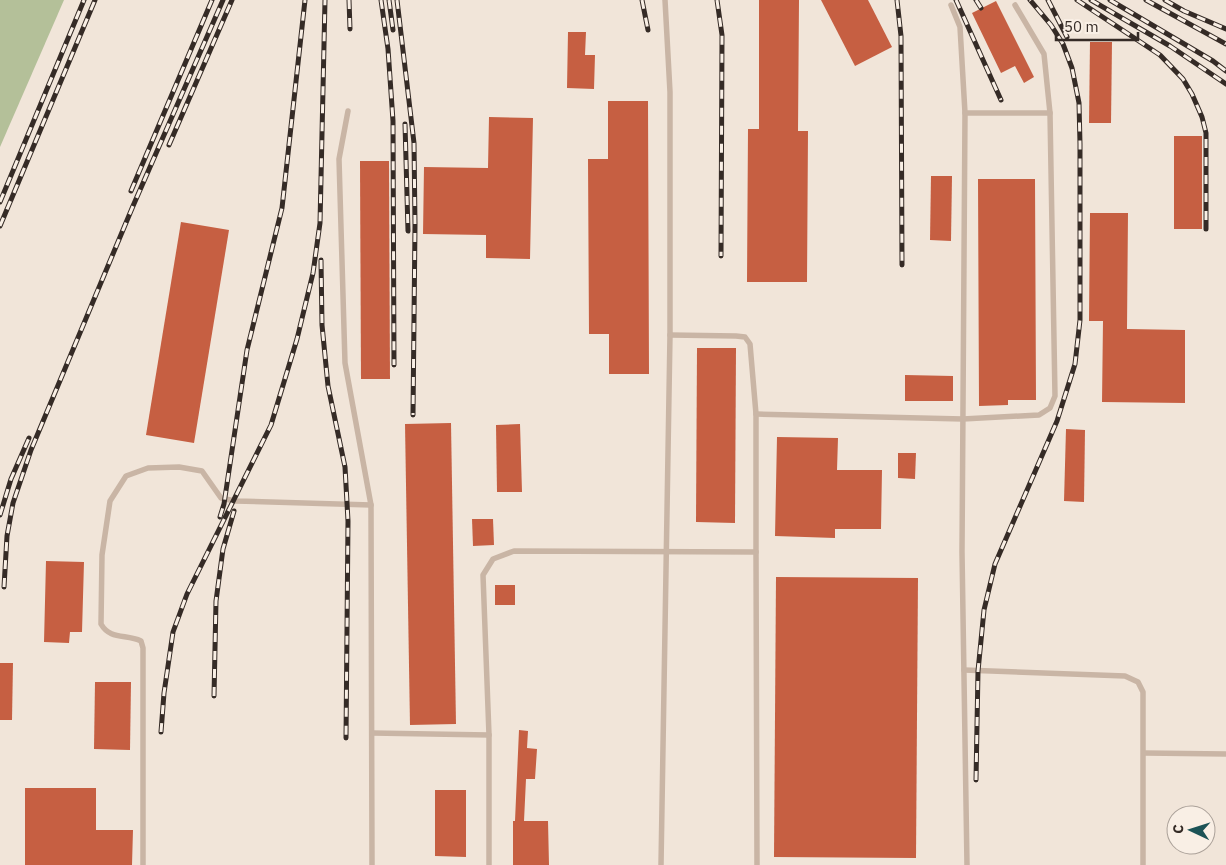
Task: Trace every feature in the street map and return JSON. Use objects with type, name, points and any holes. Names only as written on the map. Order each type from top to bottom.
[{"type":"lane","points":[[661,865],[670,335],[670,92],[665,0]]},
{"type":"lane","points":[[951,5],[960,27],[965,113],[962,552],[967,865]]},
{"type":"lane","points":[[756,414],[963,419],[1038,415],[1050,408],[1055,396],[1050,113],[1044,54],[1015,5]]},
{"type":"lane","points":[[348,111],[339,159],[345,363],[372,505],[372,865]]},
{"type":"lane","points":[[965,113],[1050,113]]},
{"type":"lane","points":[[670,335],[736,336],[745,338],[750,344],[756,414],[757,865]]},
{"type":"lane","points":[[143,865],[143,648],[141,640],[134,637],[112,635],[105,631],[102,624],[102,555],[110,501],[126,476],[148,468],[179,467],[202,471],[221,498],[235,501],[372,505]]},
{"type":"lane","points":[[489,865],[489,735],[483,574],[493,559],[514,551],[667,550],[756,552]]},
{"type":"lane","points":[[964,670],[1125,676],[1138,682],[1143,692],[1143,865]]},
{"type":"lane","points":[[372,732],[489,735]]},
{"type":"lane","points":[[1144,753],[1226,754]]},
{"type":"green space","points":[[0,0],[64,0],[0,147]]},
{"type":"building","points":[[759,0],[799,0],[798,131],[808,131],[807,282],[747,282],[748,129],[759,129]]},
{"type":"building","points":[[821,0],[868,0],[892,47],[855,66]]},
{"type":"building","points":[[996,1],[1034,77],[1024,83],[1015,66],[1001,73],[972,13]]},
{"type":"building","points":[[568,32],[586,32],[585,55],[595,55],[594,89],[567,88]]},
{"type":"building","points":[[1090,42],[1112,42],[1111,123],[1089,123]]},
{"type":"building","points":[[608,101],[648,101],[649,374],[609,374],[609,334],[589,334],[588,159],[608,159]]},
{"type":"building","points":[[489,117],[533,118],[530,259],[486,258],[486,235],[423,234],[424,167],[488,168]]},
{"type":"building","points":[[1174,136],[1202,136],[1202,229],[1174,229]]},
{"type":"building","points":[[360,161],[389,161],[390,379],[361,379]]},
{"type":"building","points":[[931,176],[952,176],[951,241],[930,240]]},
{"type":"building","points":[[978,179],[1035,179],[1036,400],[1008,400],[1008,405],[979,406]]},
{"type":"building","points":[[1090,213],[1128,213],[1127,329],[1185,330],[1185,403],[1102,402],[1103,321],[1089,321]]},
{"type":"building","points":[[181,222],[229,230],[194,443],[146,435]]},
{"type":"building","points":[[697,348],[736,348],[735,523],[696,522]]},
{"type":"building","points":[[905,375],[953,376],[953,401],[905,401]]},
{"type":"building","points":[[451,423],[456,724],[410,725],[405,424]]},
{"type":"building","points":[[520,424],[522,492],[497,492],[496,425]]},
{"type":"building","points":[[1066,429],[1085,430],[1084,502],[1064,501]]},
{"type":"building","points":[[777,437],[838,438],[837,470],[882,470],[881,529],[835,529],[835,538],[775,536]]},
{"type":"building","points":[[898,453],[916,453],[915,479],[898,478]]},
{"type":"building","points":[[472,519],[493,519],[494,545],[473,546]]},
{"type":"building","points":[[46,561],[84,562],[82,632],[70,632],[69,643],[44,642]]},
{"type":"building","points":[[776,577],[918,578],[916,858],[774,857]]},
{"type":"building","points":[[495,585],[515,585],[515,605],[495,605]]},
{"type":"building","points":[[0,663],[13,663],[12,720],[0,720]]},
{"type":"building","points":[[95,682],[131,682],[130,750],[94,749]]},
{"type":"building","points":[[519,730],[528,731],[527,748],[537,749],[535,779],[526,779],[524,821],[548,821],[549,865],[513,865],[513,821],[515,821]]},
{"type":"building","points":[[25,788],[96,788],[96,830],[133,830],[132,865],[25,865]]},
{"type":"building","points":[[435,790],[466,790],[466,857],[435,856]]},
{"type":"railway","points":[[0,202],[84,0]]},
{"type":"railway","points":[[0,226],[95,0]]},
{"type":"railway","points":[[131,191],[212,0]]},
{"type":"railway","points":[[4,587],[7,536],[13,503],[31,450],[133,206],[223,0]]},
{"type":"railway","points":[[169,145],[232,0]]},
{"type":"railway","points":[[220,517],[224,504],[247,350],[282,208],[305,0]]},
{"type":"railway","points":[[161,732],[164,693],[173,632],[187,594],[271,425],[297,339],[313,273],[320,223],[325,0]]},
{"type":"railway","points":[[349,0],[350,29]]},
{"type":"railway","points":[[381,0],[388,49],[393,121],[394,365]]},
{"type":"railway","points":[[389,0],[393,30]]},
{"type":"railway","points":[[397,0],[414,143],[413,415]]},
{"type":"railway","points":[[642,0],[648,30]]},
{"type":"railway","points":[[717,0],[722,35],[721,256]]},
{"type":"railway","points":[[897,0],[901,36],[902,265]]},
{"type":"railway","points":[[956,0],[1001,100]]},
{"type":"railway","points":[[976,0],[981,8]]},
{"type":"railway","points":[[976,780],[978,671],[984,610],[995,564],[1057,421],[1075,364],[1080,320],[1079,103],[1072,68],[1063,44],[1051,25],[1030,0]]},
{"type":"railway","points":[[1048,0],[1067,37]]},
{"type":"railway","points":[[1077,0],[1160,55],[1183,79],[1192,94],[1202,117],[1206,133],[1206,229]]},
{"type":"railway","points":[[1091,0],[1170,46],[1226,84]]},
{"type":"railway","points":[[1110,0],[1213,61],[1226,71]]},
{"type":"railway","points":[[1146,0],[1226,44]]},
{"type":"railway","points":[[1165,0],[1184,11],[1226,29]]},
{"type":"railway","points":[[405,124],[408,231]]},
{"type":"railway","points":[[321,260],[322,325],[328,386],[345,467],[348,521],[346,738]]},
{"type":"railway","points":[[0,515],[11,479],[29,438]]},
{"type":"railway","points":[[214,696],[216,601],[223,549],[234,511]]}]
